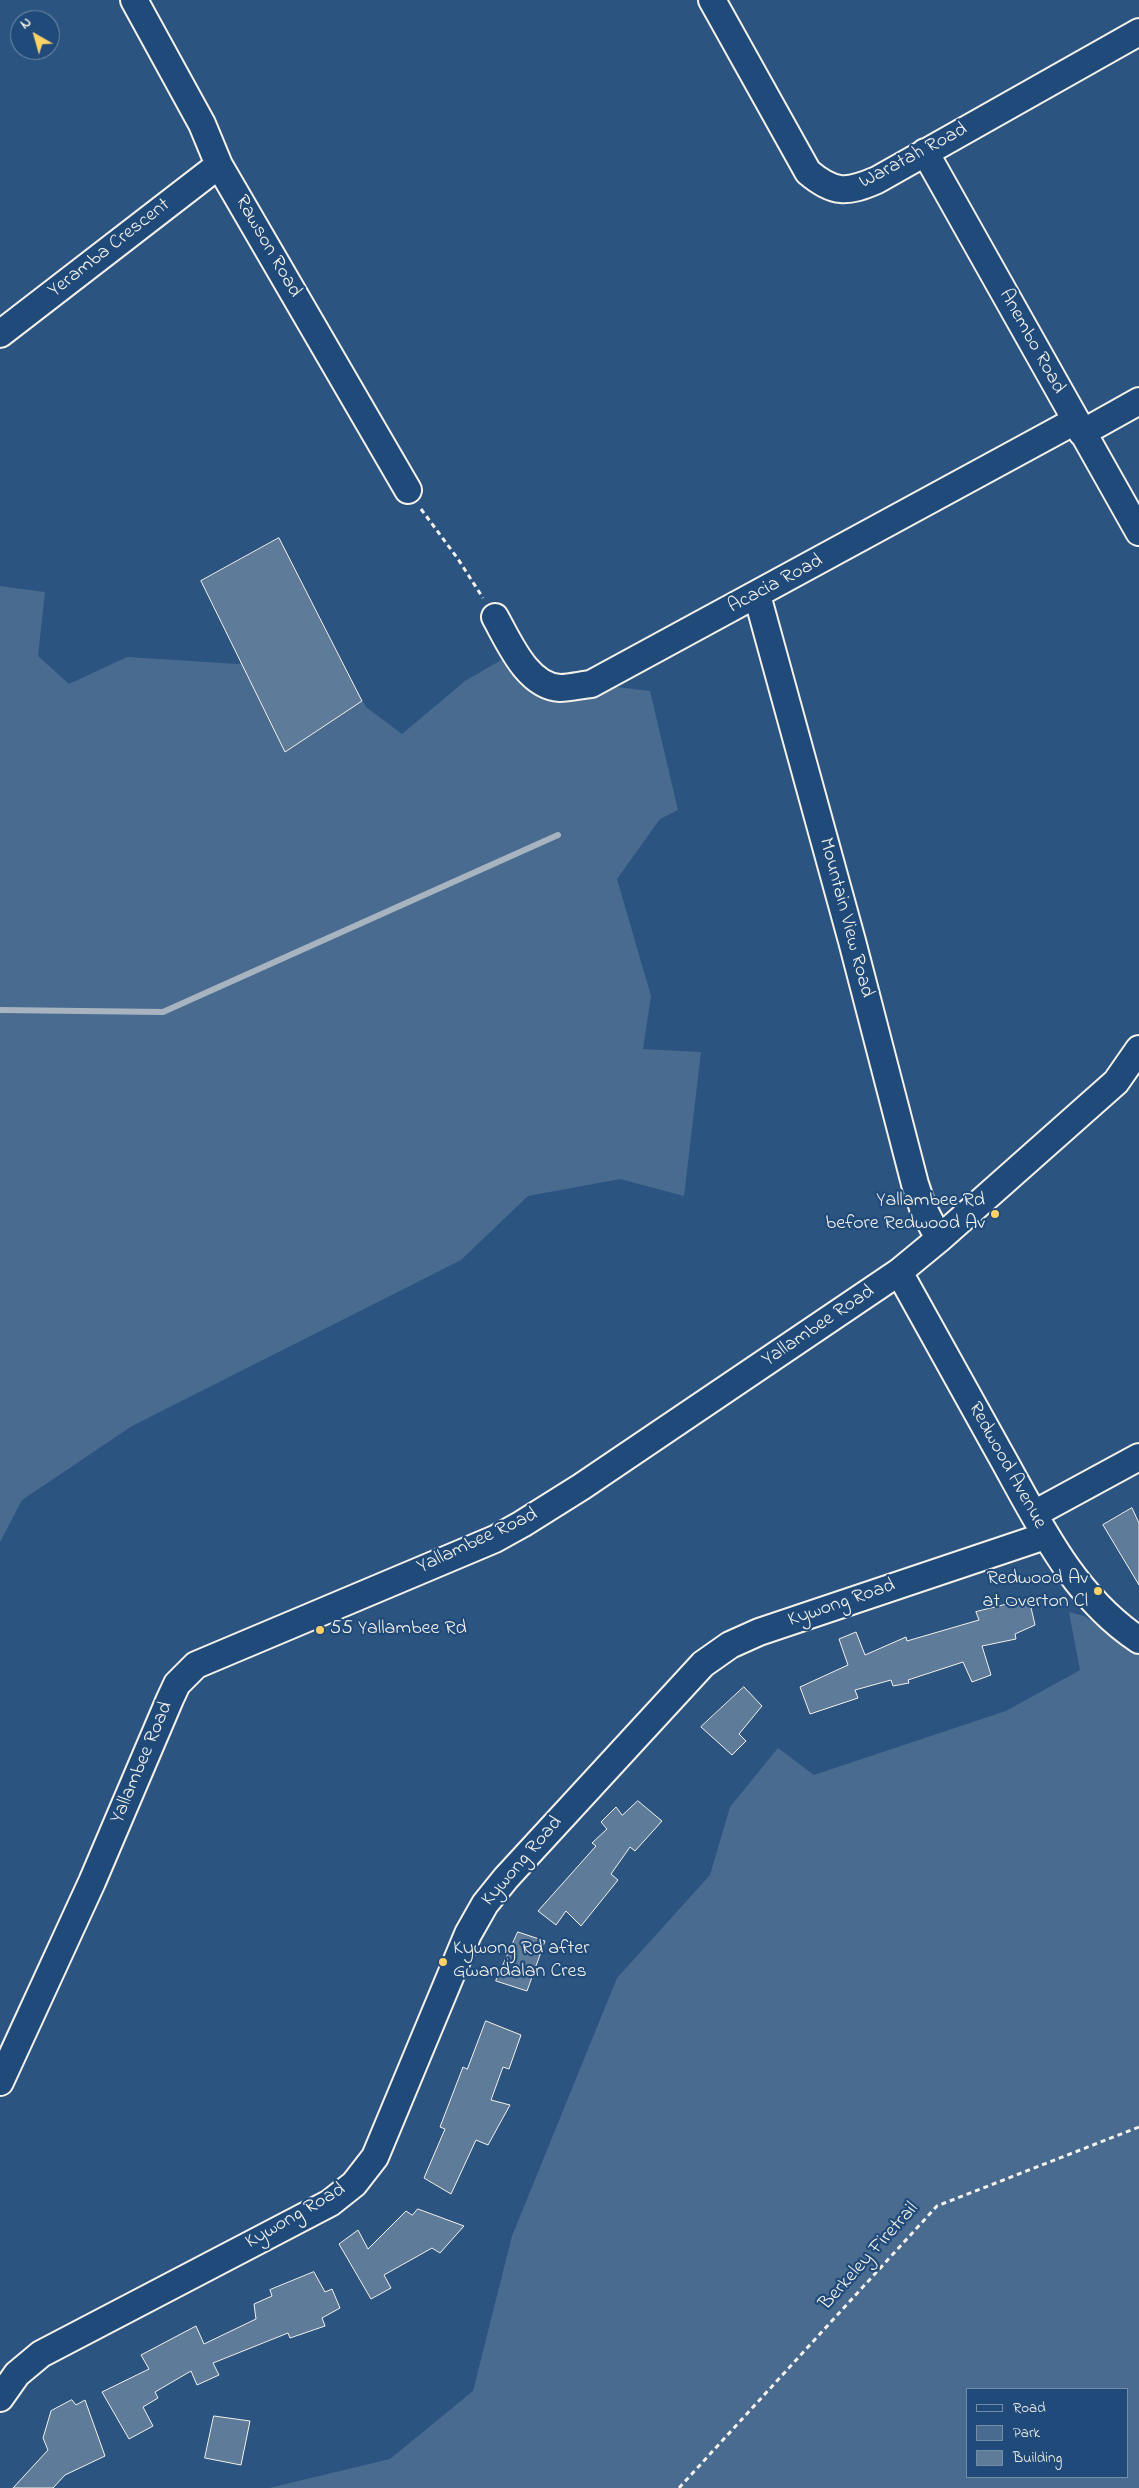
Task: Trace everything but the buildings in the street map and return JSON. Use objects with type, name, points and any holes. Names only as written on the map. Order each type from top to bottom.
[{"type":"street","name":"Rawson Road","points":[[134,0],[202,124],[219,165],[408,490]]},
{"type":"street","name":"Waratah Road","points":[[712,0],[808,172],[830,188],[846,190],[860,188],[1139,32]]},
{"type":"street","name":"Anembo Road","points":[[925,152],[1078,427],[1139,532]]},
{"type":"street","name":"Yeramba Crescent","points":[[0,334],[219,165]]},
{"type":"street","name":"Acacia Road","points":[[495,617],[515,652],[543,683],[560,688],[591,684],[1078,427],[1139,401]]},
{"type":"street","name":"Mountain View Road","points":[[757,595],[852,941],[915,1184],[923,1208],[940,1239]]},
{"type":"street","name":"Yallambee Road","points":[[0,2082],[10,2035],[92,1882],[177,1684],[196,1664],[495,1539],[614,1466],[899,1272],[940,1239],[1135,1066]]},
{"type":"street","name":"Redwood Avenue","points":[[899,1272],[1040,1525],[1082,1588],[1105,1612],[1139,1640]]},
{"type":"street","name":"Kywong Road","points":[[0,2397],[17,2374],[41,2354],[330,2203],[354,2184],[375,2157],[468,1934],[485,1904],[506,1878],[703,1664],[730,1645],[758,1632],[1040,1525],[1139,1457]]},
{"type":"path","points":[[408,490],[458,559],[495,617]]},
{"type":"path","name":"Berkeley Firetrail","points":[[679,2488],[937,2206],[1139,2127]]},
{"type":"green space","points":[[0,586],[45,592],[38,656],[69,684],[127,657],[238,664],[325,635],[366,707],[402,734],[465,681],[515,652],[529,670],[591,684],[650,691],[678,810],[660,819],[617,879],[651,996],[643,1049],[701,1052],[684,1196],[620,1179],[528,1196],[461,1260],[132,1426],[22,1500],[0,1542]]},
{"type":"green space","points":[[1069,1612],[1084,1616],[1139,1653],[1139,2488],[269,2488],[390,2459],[473,2391],[512,2236],[617,1978],[710,1875],[730,1807],[778,1748],[814,1775],[1006,1711],[1080,1670]]},
{"type":"waterway","points":[[0,1010],[163,1012],[558,835]]},
{"type":"place","name":"Yallambee Rd before Redwood Av","points":[[995,1214]]},
{"type":"place","name":"Redwood Av at Overton Cl","points":[[1098,1591]]},
{"type":"place","name":"55 Yallambee Rd","points":[[320,1630]]},
{"type":"place","name":"Kywong Rd after Gwandalan Cres","points":[[443,1962]]}]
